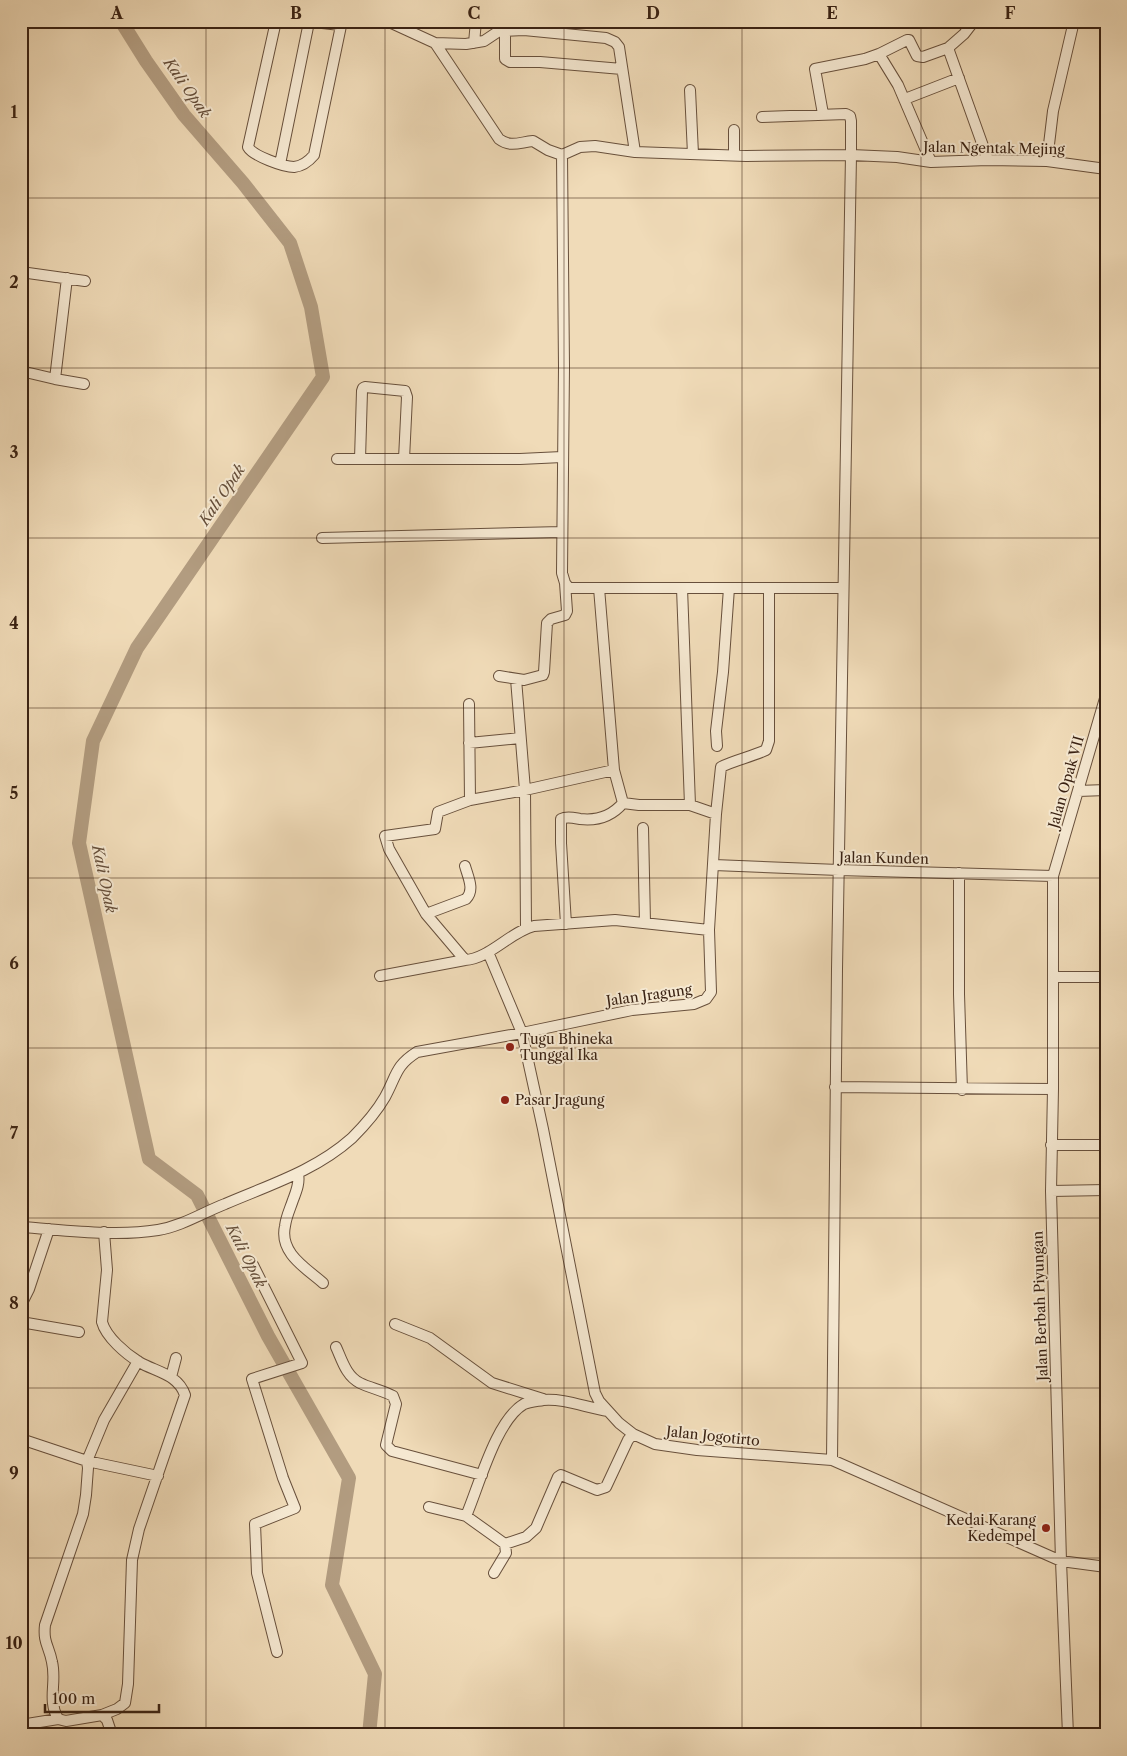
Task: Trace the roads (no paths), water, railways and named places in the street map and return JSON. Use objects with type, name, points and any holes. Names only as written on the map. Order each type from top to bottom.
[{"type":"street","points":[[276,21],[248,147],[254,154],[294,167],[309,162],[314,155],[341,23],[304,21]]},
{"type":"street","points":[[387,21],[435,42],[474,43],[484,41],[495,32],[505,30],[524,30],[606,38],[615,42],[619,47],[635,152]]},
{"type":"street","points":[[474,43],[476,21]]},
{"type":"street","points":[[823,114],[814,69],[865,59],[907,40],[909,40],[917,56],[920,57],[948,48],[964,34],[974,21]]},
{"type":"street","points":[[1047,161],[1054,111],[1074,21]]},
{"type":"street","points":[[280,164],[309,22]]},
{"type":"street","points":[[505,30],[505,59],[510,62],[540,62],[622,68]]},
{"type":"street","points":[[435,42],[499,140],[505,144],[512,145],[533,141],[548,150],[562,155],[564,367],[562,573],[565,583],[567,611],[565,615],[551,619],[548,624],[544,672],[542,675],[524,680],[499,676]]},
{"type":"street","points":[[948,48],[988,160]]},
{"type":"street","points":[[879,54],[905,99],[931,162]]},
{"type":"street","points":[[905,99],[958,78]]},
{"type":"street","points":[[690,90],[693,154]]},
{"type":"street","points":[[762,116],[823,114],[846,114],[850,116],[852,156],[842,588],[832,1460]]},
{"type":"street","points":[[734,130],[734,155]]},
{"type":"street","name":"Jalan Ngentak Mejing","points":[[562,155],[580,147],[595,146],[635,152],[852,156],[931,162],[988,160],[1047,161],[1106,169]]},
{"type":"street","points":[[21,272],[85,280]]},
{"type":"street","points":[[55,379],[67,278]]},
{"type":"street","points":[[21,371],[84,384]]},
{"type":"street","points":[[360,459],[362,392],[365,387],[405,390],[408,397],[404,459]]},
{"type":"street","points":[[337,459],[520,459],[562,457]]},
{"type":"street","points":[[322,538],[562,532]]},
{"type":"street","points":[[565,583],[569,588],[842,588]]},
{"type":"street","points":[[599,588],[614,770],[623,803]]},
{"type":"street","points":[[682,588],[690,804]]},
{"type":"street","points":[[717,746],[716,731],[723,672],[729,588]]},
{"type":"street","name":"Jalan Jragung","points":[[21,1227],[134,1232],[158,1230],[187,1222],[224,1204],[298,1174],[331,1155],[372,1116],[385,1097],[398,1067],[405,1059],[417,1052],[522,1033],[616,1013],[694,1004],[706,999],[711,992],[709,930],[716,814],[721,767],[734,760],[766,750],[770,741],[769,588]]},
{"type":"street","points":[[516,679],[525,790],[526,928]]},
{"type":"street","name":"Jalan Opak VII","points":[[1053,876],[1106,696]]},
{"type":"street","points":[[469,704],[470,800]]},
{"type":"street","points":[[470,742],[520,738]]},
{"type":"street","points":[[465,960],[426,914],[389,849],[385,836],[436,829],[438,812],[470,800],[614,770]]},
{"type":"street","points":[[1078,791],[1106,790]]},
{"type":"street","points":[[566,924],[561,843],[562,819],[566,817],[600,818],[609,814],[623,803],[639,805],[690,804],[716,814]]},
{"type":"street","points":[[643,828],[645,923]]},
{"type":"street","name":"Jalan Kunden","points":[[714,865],[1053,876]]},
{"type":"street","points":[[426,914],[470,896],[472,891],[465,866]]},
{"type":"street","points":[[959,873],[958,994],[962,1090]]},
{"type":"street","name":"Jalan Berbah Piyungan","points":[[1053,876],[1053,1089],[1050,1191],[1068,1735]]},
{"type":"street","points":[[380,976],[469,960],[488,952],[526,928],[615,920],[709,930]]},
{"type":"street","name":"Jalan Jogotirto","points":[[488,952],[522,1033],[543,1129],[595,1393],[619,1423],[632,1434],[655,1444],[697,1450],[832,1460],[1061,1561],[1106,1567]]},
{"type":"street","points":[[1054,977],[1106,977]]},
{"type":"street","points":[[836,1087],[962,1090],[1053,1089]]},
{"type":"street","points":[[1051,1145],[1106,1144]]},
{"type":"street","points":[[298,1174],[298,1182],[284,1228],[287,1249],[291,1255],[323,1283]]},
{"type":"street","points":[[1050,1191],[1106,1190]]},
{"type":"street","points":[[21,1306],[29,1289],[49,1229]]},
{"type":"street","points":[[21,1725],[58,1720],[66,1721],[102,1715],[117,1709],[125,1702],[128,1684],[132,1560],[139,1529],[185,1395],[182,1386],[171,1378],[138,1361],[109,1336],[102,1322],[107,1270],[104,1232]]},
{"type":"street","points":[[253,1265],[302,1363],[252,1379],[283,1478],[295,1508],[255,1524],[257,1573],[278,1652]]},
{"type":"street","points":[[21,1322],[79,1332]]},
{"type":"street","points":[[395,1324],[430,1338],[492,1384],[544,1400],[577,1404],[608,1411]]},
{"type":"street","points":[[336,1347],[345,1368],[354,1378],[360,1383],[393,1396],[396,1404],[386,1445],[392,1451],[482,1475]]},
{"type":"street","points":[[171,1378],[176,1358]]},
{"type":"street","points":[[58,1720],[54,1712],[51,1696],[53,1663],[44,1637],[45,1625],[83,1514],[87,1488],[87,1461],[104,1420],[138,1361]]},
{"type":"street","points":[[577,1404],[595,1393]]},
{"type":"street","points":[[466,1516],[498,1434],[506,1421],[525,1404],[544,1400]]},
{"type":"street","points":[[505,1544],[526,1536],[536,1528],[560,1475],[597,1490],[606,1487],[632,1434]]},
{"type":"street","points":[[21,1439],[87,1461],[158,1476]]},
{"type":"street","points":[[429,1507],[466,1516],[505,1544],[506,1553],[494,1573]]},
{"type":"street","points":[[102,1715],[112,1735]]},
{"type":"waterway","name":"Kali Opak","points":[[121,21],[146,61],[184,115],[243,183],[290,243],[311,307],[323,377],[137,648],[93,741],[79,843],[149,1159],[197,1195],[268,1336],[349,1478],[332,1585],[375,1674],[369,1735]]},
{"type":"place","name":"Tugu Bhineka Tunggal Ika","points":[[510,1047]]},
{"type":"place","name":"Pasar Jragung","points":[[505,1100]]},
{"type":"place","name":"Kedai Karang Kedempel","points":[[1046,1528]]}]
